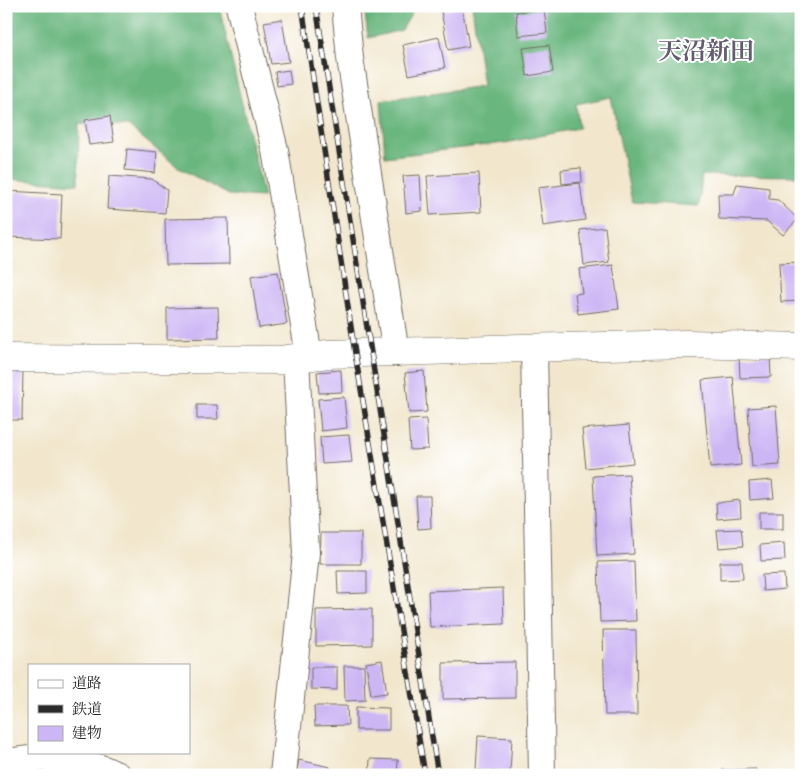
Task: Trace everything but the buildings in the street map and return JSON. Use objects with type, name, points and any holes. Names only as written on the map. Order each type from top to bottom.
[{"type":"street","points":[[239,6],[274,150],[302,357],[306,553],[283,775]]},
{"type":"street","points":[[345,6],[350,58],[396,353]]},
{"type":"street","points":[[6,358],[280,360],[302,357],[396,353],[688,344],[801,347]]},
{"type":"street","points":[[534,348],[542,775]]},
{"type":"street","points":[[6,764],[25,759],[53,758],[86,762],[117,775]]},
{"type":"green space","points":[[6,6],[219,6],[264,197],[229,195],[179,168],[128,126],[79,124],[78,184],[6,179]]},
{"type":"green space","points":[[364,6],[416,6],[402,30],[368,38]]},
{"type":"green space","points":[[472,6],[801,6],[801,176],[702,175],[699,206],[632,202],[611,97],[576,104],[579,128],[505,143],[385,157],[381,100],[483,86]]},
{"type":"waterway","points":[[121,765],[139,775]]},
{"type":"railway","points":[[302,6],[355,353],[425,775]]},
{"type":"railway","points":[[316,6],[438,775]]},
{"type":"district","name":"天沼新田","points":[[706,51]]}]
